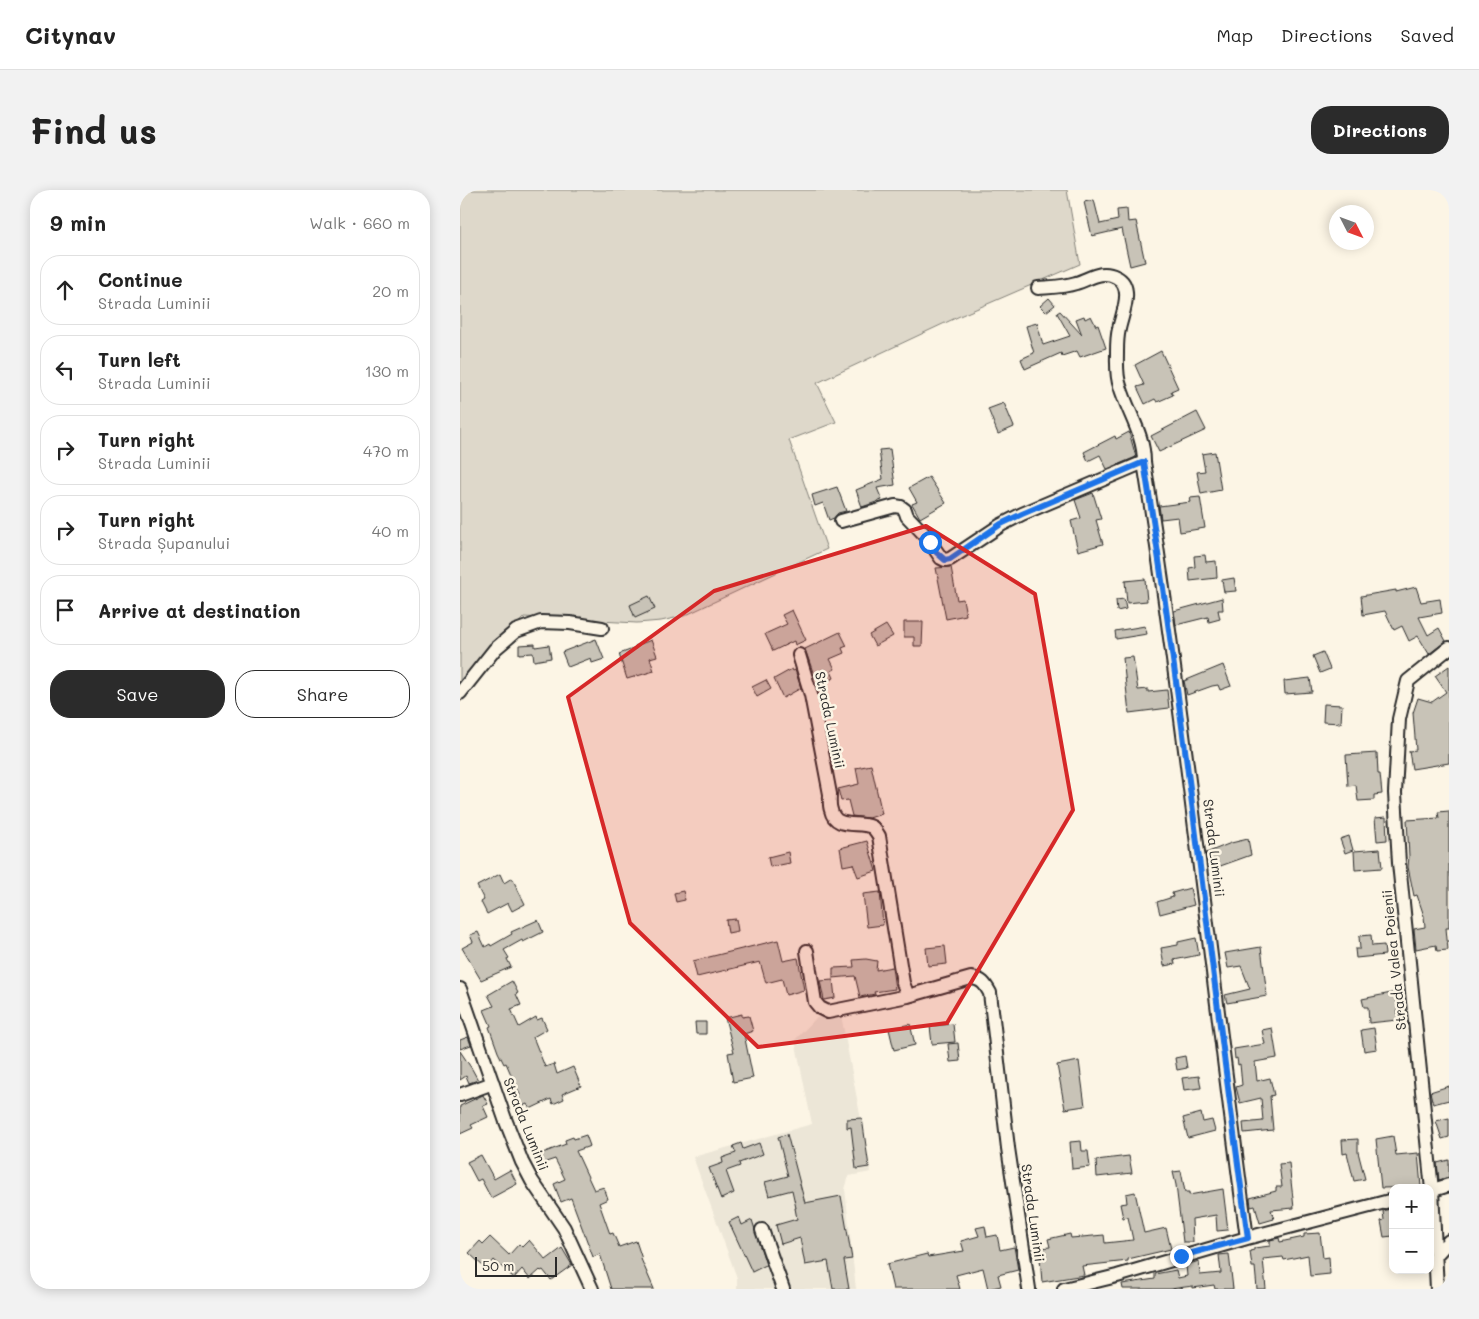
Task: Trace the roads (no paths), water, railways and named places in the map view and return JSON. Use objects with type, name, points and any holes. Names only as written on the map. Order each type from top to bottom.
[{"type":"street","name":"Strada Luminii","points":[[1038,288],[1061,287],[1078,283],[1102,273],[1118,277],[1126,290],[1126,300],[1117,340],[1117,372],[1123,396],[1142,442],[1169,624],[1248,1238]]},
{"type":"street","points":[[841,521],[895,506],[901,507],[926,536],[941,558],[945,560],[950,559],[1001,524],[1144,462]]},
{"type":"street","points":[[460,693],[495,649],[516,630],[541,622],[570,623],[602,628]]},
{"type":"street","name":"Strada Valea Poienii","points":[[1430,1184],[1400,873],[1395,792],[1399,719],[1408,680],[1449,648]]},
{"type":"street","name":"Strada Luminii","points":[[799,655],[811,695],[834,818],[840,823],[871,827],[876,830],[879,836],[902,983],[908,996]]},
{"type":"street","name":"Strada Luminii","points":[[807,951],[815,1002],[820,1008],[828,1012],[908,996],[971,978],[979,979],[986,984],[990,993],[1008,1148],[1029,1289]]},
{"type":"street","name":"Strada Luminii","points":[[460,989],[526,1172],[564,1228],[592,1289]]},
{"type":"street","points":[[460,1095],[493,1083]]},
{"type":"street","points":[[1434,1190],[1449,1186]]},
{"type":"street","points":[[1064,1289],[1389,1201]]},
{"type":"street","name":"Strada Valea Poienii","points":[[1434,1229],[1437,1289]]},
{"type":"street","points":[[762,1230],[783,1289]]},
{"type":"street","points":[[1436,1255],[1449,1241]]}]
